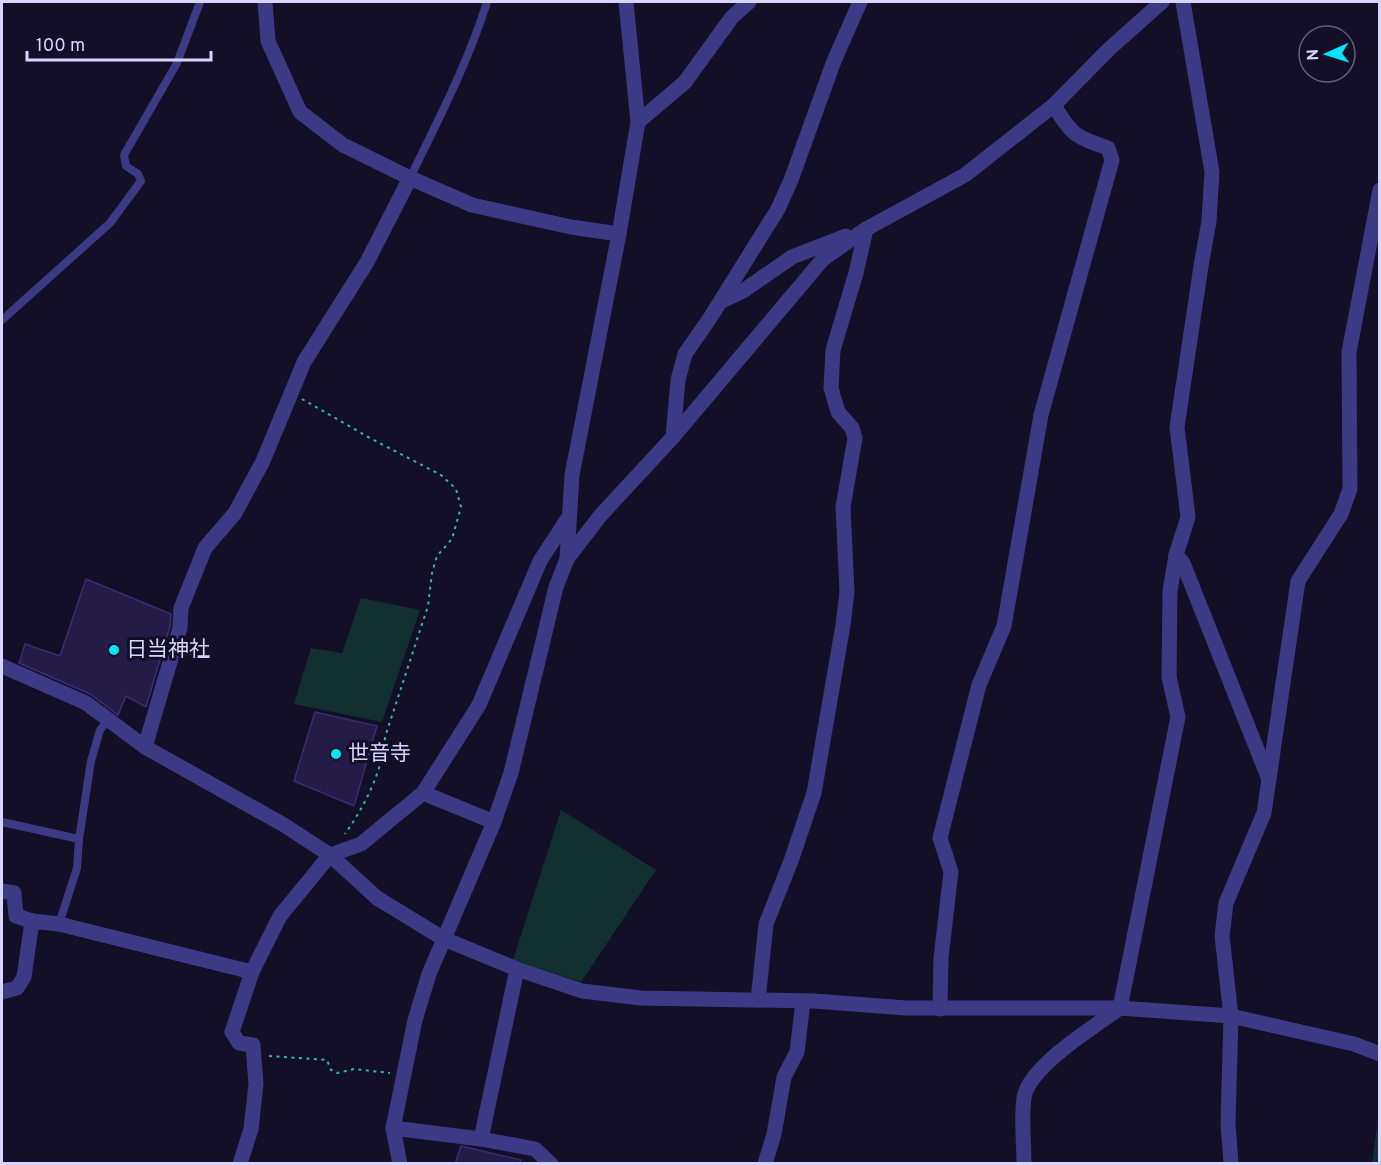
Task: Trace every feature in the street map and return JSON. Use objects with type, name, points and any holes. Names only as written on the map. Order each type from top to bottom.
[{"type":"street","points":[[265,2],[268,41],[300,112],[344,145],[410,178],[472,205],[572,227],[619,234]]},
{"type":"street","points":[[567,559],[572,475],[619,234],[638,122],[626,2]]},
{"type":"street","points":[[638,122],[685,82],[732,17],[749,2]]},
{"type":"street","points":[[673,437],[678,380],[685,354],[778,209],[791,180],[834,62],[860,2]]},
{"type":"street","points":[[400,1164],[393,1128],[415,1020],[425,985],[494,822],[511,773],[556,587],[567,559],[600,516],[673,437],[823,260],[866,229],[965,175],[1054,105],[1108,50],[1162,2]]},
{"type":"street","points":[[1024,1164],[1024,1097],[1029,1083],[1056,1054],[1120,1008],[1178,717],[1169,677],[1170,591],[1176,555],[1188,517],[1177,427],[1200,266],[1209,221],[1212,172],[1183,2]]},
{"type":"street","points":[[940,1009],[941,958],[951,872],[940,838],[979,685],[1004,626],[1041,415],[1112,160],[1108,148],[1078,137],[1072,132],[1054,105]]},
{"type":"street","points":[[145,747],[180,628],[181,608],[205,548],[235,513],[262,461],[311,350],[368,262],[410,178]]},
{"type":"street","points":[[1231,1164],[1228,1123],[1231,1016],[1222,936],[1226,903],[1264,813],[1298,581],[1341,514],[1350,489],[1349,352],[1380,190]]},
{"type":"street","points":[[720,302],[743,291],[792,257],[866,229]]},
{"type":"street","points":[[758,1000],[766,924],[791,861],[814,792],[848,592],[843,507],[855,438],[852,428],[838,412],[831,388],[833,350],[856,273],[866,229]]},
{"type":"street","points":[[240,1164],[251,1129],[256,1084],[253,1046],[239,1043],[232,1032],[252,972],[280,916],[330,855],[361,844],[423,793],[479,705],[540,561],[569,516]]},
{"type":"street","points":[[1176,555],[1183,563],[1268,777]]},
{"type":"street","points":[[2,666],[86,704],[145,747],[284,825],[330,855],[377,898],[444,939],[517,969],[582,991],[640,998],[814,1001],[940,1009],[1120,1008],[1231,1016],[1354,1044],[1380,1054]]},
{"type":"street","points":[[423,793],[494,822]]},
{"type":"street","points":[[2,891],[14,893],[16,916],[32,921],[59,924],[252,972]]},
{"type":"street","points":[[2,992],[17,988],[24,977],[32,921]]},
{"type":"street","points":[[481,1139],[517,969]]},
{"type":"street","points":[[765,1164],[774,1134],[784,1077],[797,1052],[803,1002]]},
{"type":"street","points":[[393,1128],[481,1139],[535,1149],[551,1164]]},
{"type":"lane","points":[[2,320],[110,223],[141,181],[138,174],[126,166],[124,155],[177,63],[200,2]]},
{"type":"lane","points":[[410,178],[452,93],[476,38],[487,2]]},
{"type":"lane","points":[[59,924],[77,868],[79,839],[92,762],[100,730],[109,719]]},
{"type":"lane","points":[[2,822],[79,839]]},
{"type":"path","points":[[292,393],[368,437],[441,475],[456,489],[461,507],[452,539],[437,556],[432,573],[428,606],[385,737],[380,766],[357,817],[344,836]]},
{"type":"path","points":[[254,1055],[327,1060],[331,1070],[337,1073],[354,1069],[404,1075]]},
{"type":"green space","points":[[361,598],[420,610],[382,722],[294,704],[311,648],[342,653]]},
{"type":"green space","points":[[561,810],[656,870],[581,982],[513,960]]},
{"type":"green space","points":[[1379,1125],[1379,1163],[1372,1163],[1377,1128]]},
{"type":"building","name":"日当神社","points":[[86,579],[171,614],[170,626],[146,707],[126,696],[118,715],[90,694],[19,663],[25,644],[60,656]]},
{"type":"building","name":"世音寺","points":[[315,712],[377,726],[354,806],[294,781]]},
{"type":"building","points":[[461,1146],[521,1160],[520,1164],[455,1164]]},
{"type":"place","name":"日当神社","points":[[114,650]]},
{"type":"place","name":"世音寺","points":[[336,754]]}]
